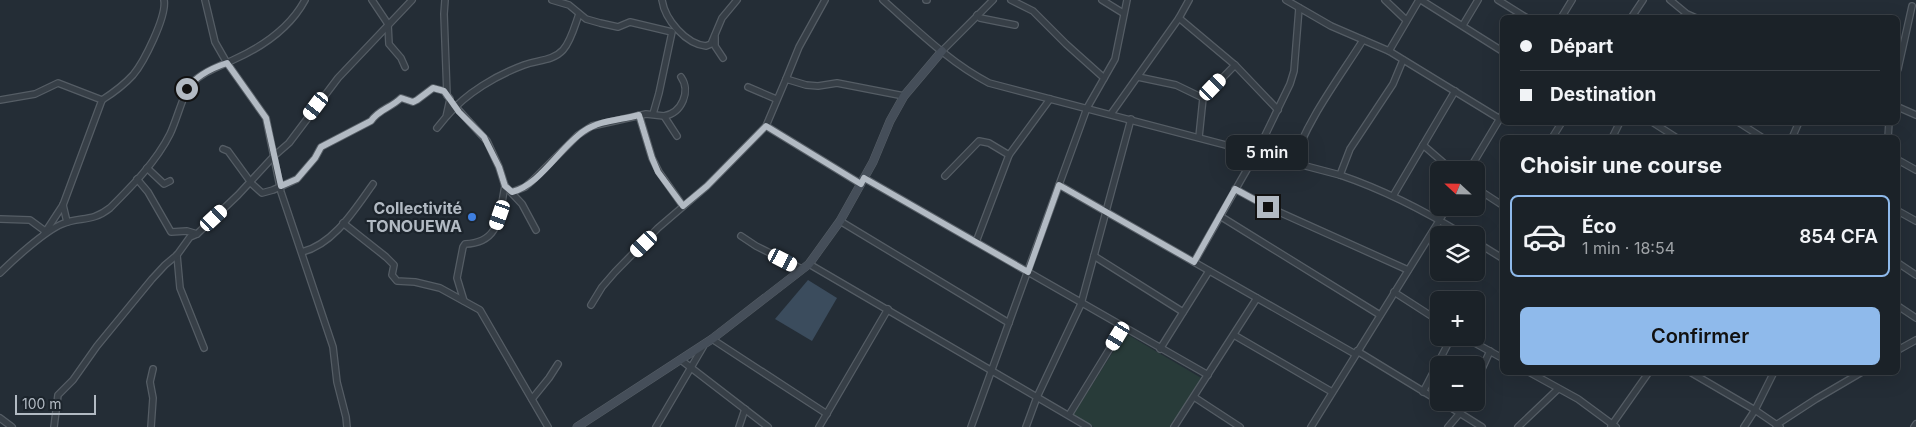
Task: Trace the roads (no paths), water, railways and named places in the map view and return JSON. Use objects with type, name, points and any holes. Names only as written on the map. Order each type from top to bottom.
[{"type":"street","points":[[41,237],[63,205],[102,100],[120,88],[137,69],[161,24],[166,6],[164,0]]},
{"type":"street","points":[[204,0],[212,32],[227,63],[266,118],[286,208],[302,252],[324,326],[333,347],[337,382],[347,427]]},
{"type":"street","points":[[0,273],[41,237],[57,226],[67,222],[91,219],[100,215],[126,191],[162,149],[170,135],[187,89],[191,84],[208,71],[250,51],[279,32],[294,19],[305,0]]},
{"type":"street","points":[[372,0],[388,24],[389,44],[401,58],[405,67]]},
{"type":"street","points":[[54,427],[58,395],[73,380],[97,346],[152,279],[178,255],[190,237],[197,234],[251,182],[296,134],[338,78],[388,24],[407,8],[412,0]]},
{"type":"street","points":[[445,0],[448,97],[446,117]]},
{"type":"street","points":[[552,0],[569,5],[579,14],[595,22],[615,26],[630,22],[672,29],[698,44],[713,45]]},
{"type":"street","points":[[653,114],[672,29],[662,0]]},
{"type":"street","points":[[723,58],[713,45],[715,33],[722,18],[737,0]]},
{"type":"street","points":[[591,305],[602,287],[615,272],[658,228],[707,186],[766,126],[799,47],[825,0]]},
{"type":"street","points":[[883,0],[942,51],[975,76],[989,83],[1340,175],[1393,196],[1450,226]]},
{"type":"street","points":[[577,427],[704,345],[809,264],[840,221],[873,162],[890,121],[904,96],[942,51],[993,0]]},
{"type":"street","points":[[1011,0],[1034,12],[1073,51],[1104,78]]},
{"type":"street","points":[[1102,0],[1123,13]]},
{"type":"street","points":[[972,427],[1087,108],[1118,50],[1123,13],[1127,0]]},
{"type":"street","points":[[1111,114],[1179,18],[1189,0]]},
{"type":"street","points":[[1286,0],[1331,26],[1389,51],[1500,116]]},
{"type":"street","points":[[1385,0],[1406,20]]},
{"type":"street","points":[[1389,51],[1406,20],[1420,0],[1500,50]]},
{"type":"street","points":[[1463,25],[1478,0]]},
{"type":"street","points":[[1498,0],[1521,15]]},
{"type":"street","points":[[1564,15],[1572,0]]},
{"type":"street","points":[[1633,15],[1643,0]]},
{"type":"street","points":[[1670,0],[1685,15]]},
{"type":"street","points":[[1900,60],[1912,6]]},
{"type":"street","points":[[1194,262],[1257,152],[1290,84],[1294,71],[1299,8]]},
{"type":"street","points":[[437,128],[455,107],[507,72],[557,55],[565,48],[579,14]]},
{"type":"street","points":[[977,15],[980,18],[1015,25]]},
{"type":"street","points":[[1179,18],[1235,65],[1278,110]]},
{"type":"street","points":[[1294,162],[1297,149],[1363,40]]},
{"type":"street","points":[[1340,175],[1350,149],[1393,84],[1403,60]]},
{"type":"street","points":[[1200,137],[1203,98],[1235,65]]},
{"type":"street","points":[[512,192],[532,181],[578,135],[588,128],[601,123],[639,115],[653,114],[664,116],[677,110],[684,97],[686,85],[681,77]]},
{"type":"street","points":[[1138,77],[1176,85],[1203,98]]},
{"type":"street","points":[[786,79],[806,85],[818,86],[837,83],[904,96]]},
{"type":"street","points":[[0,100],[35,94],[58,83],[102,100]]},
{"type":"street","points":[[223,149],[228,151],[251,182],[262,193],[297,179],[315,158],[321,147],[371,121],[376,113],[401,98],[413,102],[433,88],[439,89],[487,141],[505,186],[500,215],[492,233],[483,241],[465,244],[463,247],[457,278],[464,301]]},
{"type":"street","points":[[748,88],[776,99]]},
{"type":"street","points":[[1393,196],[1455,91]]},
{"type":"street","points":[[976,242],[1009,155],[1050,98]]},
{"type":"street","points":[[1900,107],[1916,115]]},
{"type":"street","points":[[639,115],[658,172],[683,206]]},
{"type":"street","points":[[664,116],[676,136]]},
{"type":"street","points":[[1026,427],[1037,397],[1081,304],[1131,119]]},
{"type":"street","points":[[1474,161],[1500,119]]},
{"type":"street","points":[[1657,125],[1672,135]]},
{"type":"street","points":[[1743,125],[1758,135]]},
{"type":"street","points":[[766,126],[862,181],[976,242],[1208,376]]},
{"type":"street","points":[[945,176],[979,141],[989,142],[1009,155]]},
{"type":"street","points":[[1423,145],[1442,161]]},
{"type":"street","points":[[1900,161],[1916,170]]},
{"type":"street","points":[[147,168],[164,184],[170,181]]},
{"type":"street","points":[[136,180],[148,192],[172,232],[187,231],[197,234]]},
{"type":"street","points":[[302,252],[319,246],[343,223],[373,184]]},
{"type":"street","points":[[1059,185],[1356,352],[1430,396]]},
{"type":"street","points":[[505,186],[522,204],[536,230]]},
{"type":"street","points":[[126,191],[142,188]]},
{"type":"street","points":[[1235,189],[1268,207],[1408,270]]},
{"type":"street","points":[[1485,194],[1500,204]]},
{"type":"street","points":[[63,205],[67,222]]},
{"type":"street","points":[[1900,212],[1916,220]]},
{"type":"street","points":[[1220,216],[1380,315]]},
{"type":"street","points":[[1311,427],[1442,216]]},
{"type":"street","points":[[0,219],[30,220],[46,231]]},
{"type":"street","points":[[840,221],[1009,323]]},
{"type":"street","points":[[343,223],[394,265],[393,279],[440,288],[480,310],[548,427]]},
{"type":"street","points":[[741,236],[756,246],[802,269]]},
{"type":"street","points":[[1485,248],[1500,257]]},
{"type":"street","points":[[178,255],[180,288],[204,348]]},
{"type":"street","points":[[1094,256],[1183,312]]},
{"type":"street","points":[[809,264],[1088,427]]},
{"type":"street","points":[[1900,264],[1916,275]]},
{"type":"street","points":[[1160,349],[1209,271]]},
{"type":"street","points":[[1394,292],[1430,315]]},
{"type":"street","points":[[1174,427],[1257,298]]},
{"type":"street","points":[[1900,307],[1916,318]]},
{"type":"street","points":[[820,427],[888,309]]},
{"type":"street","points":[[1069,416],[1123,327]]},
{"type":"street","points":[[1234,335],[1332,392]]},
{"type":"street","points":[[712,339],[827,414]]},
{"type":"street","points":[[1900,349],[1916,340]]},
{"type":"street","points":[[656,427],[704,345]]},
{"type":"street","points":[[1423,392],[1447,346]]},
{"type":"street","points":[[1482,346],[1500,357]]},
{"type":"street","points":[[1485,361],[1490,350]]},
{"type":"street","points":[[681,360],[768,427]]},
{"type":"street","points":[[532,399],[558,364]]},
{"type":"street","points":[[151,427],[153,398],[150,382],[154,369]]},
{"type":"street","points":[[1534,375],[1578,399],[1613,426],[1647,375]]},
{"type":"street","points":[[1695,375],[1755,410],[1778,426],[1816,399],[1857,375]]},
{"type":"street","points":[[1744,427],[1772,375]]},
{"type":"street","points":[[1518,427],[1558,388]]},
{"type":"street","points":[[1194,397],[1240,427]]},
{"type":"street","points":[[739,427],[745,409]]},
{"type":"street","points":[[1457,411],[1482,427]]},
{"type":"street","points":[[1448,427],[1460,413]]},
{"type":"street","points":[[0,418],[12,427]]},
{"type":"water","points":[[808,280],[837,298],[812,341],[775,319]]},
{"type":"place","name":"Collectivité TONOUEWA","points":[[472,217]]}]
